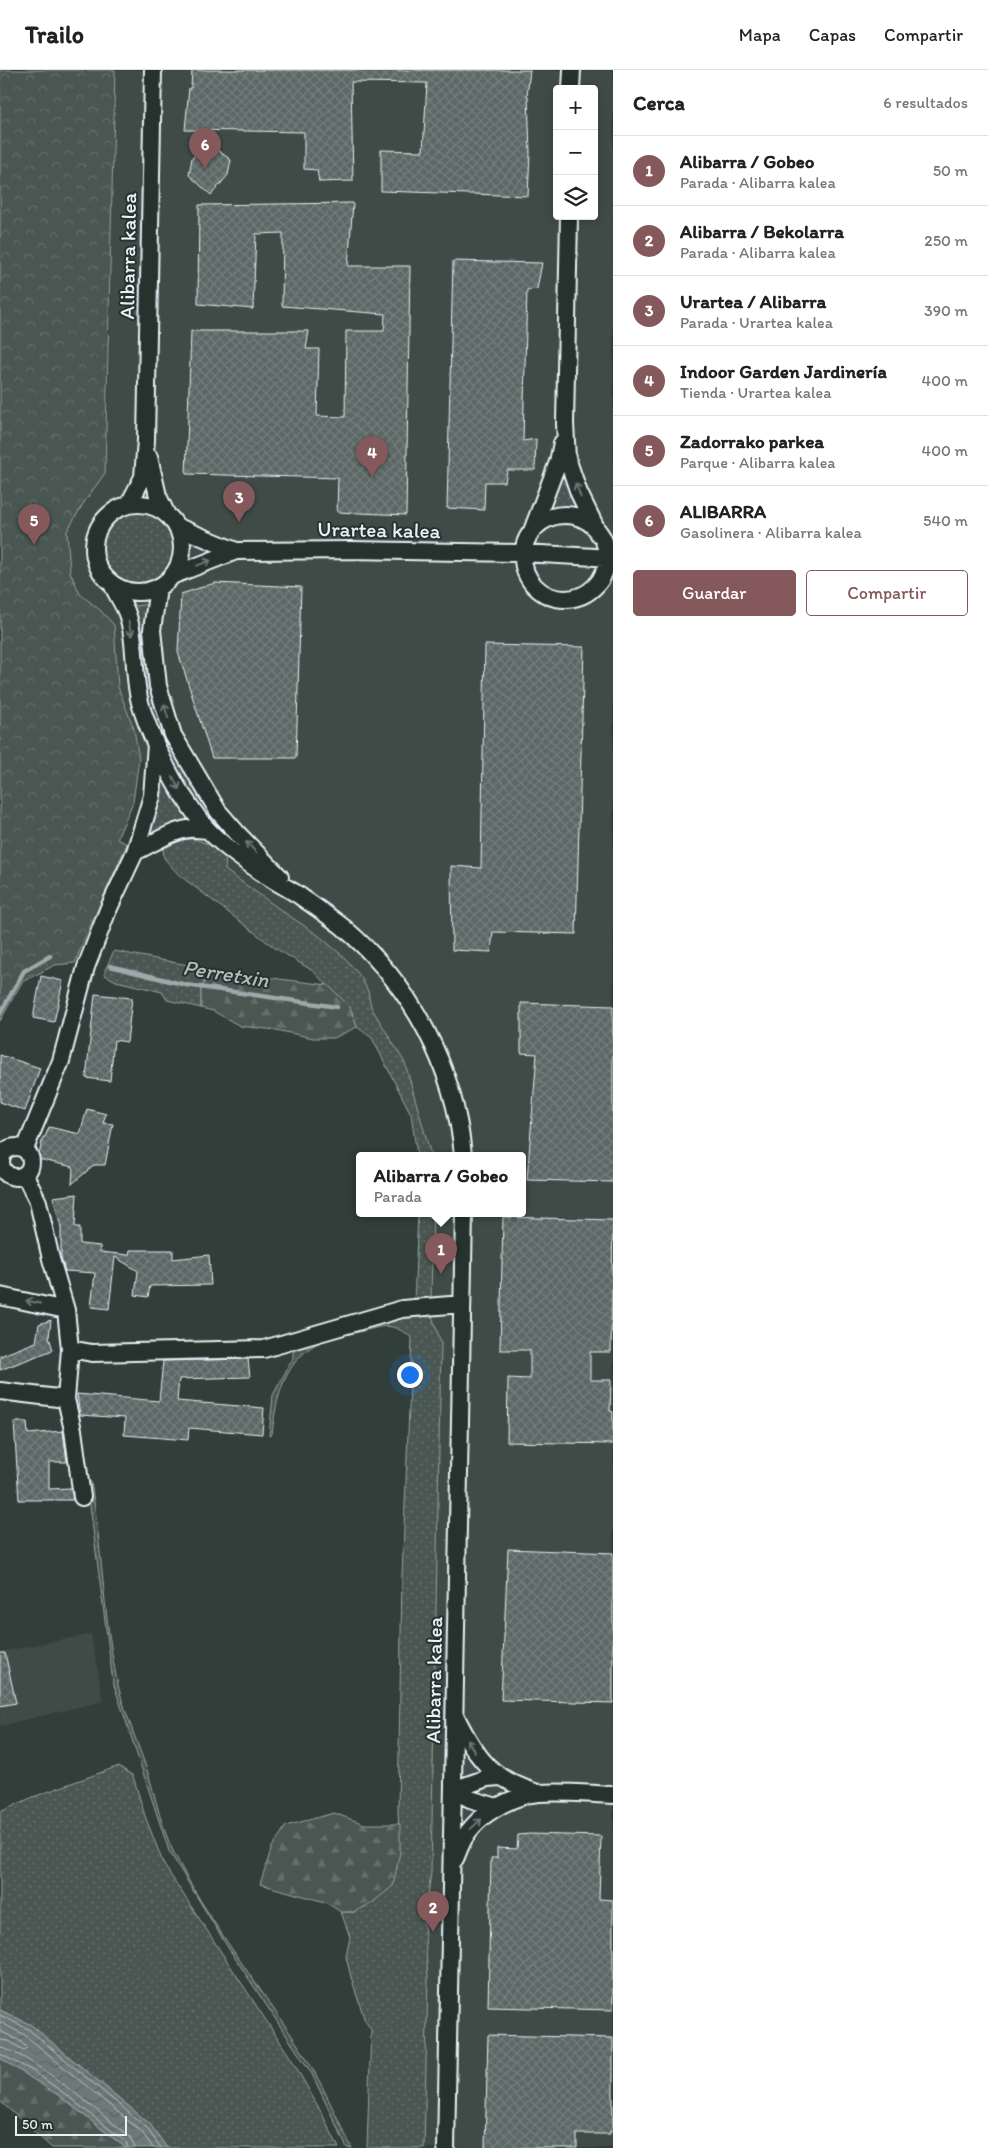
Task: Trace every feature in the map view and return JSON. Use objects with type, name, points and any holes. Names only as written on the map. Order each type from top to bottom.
[{"type":"street","name":"Alibarra kalea","points":[[129,504],[143,477],[146,443],[153,70]]},
{"type":"street","points":[[571,85],[572,70]]},
{"type":"street","points":[[565,424],[558,462],[523,553],[525,571],[530,582],[543,593],[559,599],[582,596],[592,589],[610,557],[579,493],[567,458],[565,424],[569,220]]},
{"type":"street","name":"Alibarra kalea","points":[[146,443],[158,496],[166,513]]},
{"type":"street","points":[[112,584],[126,591],[142,592],[158,588],[174,575],[181,560],[183,544],[178,527],[166,513],[154,506],[142,503],[129,504],[117,509],[106,516],[99,527],[95,539],[94,552],[97,564],[103,575],[112,584],[126,612],[133,647],[138,695],[156,745],[180,792],[208,830],[255,869],[297,894],[342,927],[394,979],[413,1007],[432,1042],[448,1082],[461,1133],[463,1152]]},
{"type":"street","points":[[531,532],[540,523],[552,517],[566,515],[584,521],[599,534]]},
{"type":"street","name":"Urartea kalea","points":[[178,527],[236,552]]},
{"type":"street","name":"Urartea kalea","points":[[174,575],[236,552],[351,550],[523,553],[610,557]]},
{"type":"street","points":[[158,588],[152,630],[158,686],[173,735],[218,811],[297,894]]},
{"type":"street","points":[[25,1150],[61,1061],[86,967],[108,910],[136,852],[152,796],[156,745]]},
{"type":"street","points":[[136,852],[168,835],[188,829],[208,830]]},
{"type":"street","points":[[16,1147],[25,1150],[31,1157],[31,1167],[25,1175],[18,1178],[5,1173],[1,1166],[2,1157],[8,1150],[16,1147]]},
{"type":"street","points":[[25,1175],[38,1202],[51,1259],[66,1310],[70,1349],[66,1399],[74,1430],[82,1496]]},
{"type":"street","name":"Alibarra kalea","points":[[446,2148],[464,1217]]},
{"type":"street","points":[[0,1296],[66,1310]]},
{"type":"street","points":[[70,1349],[92,1353],[264,1349],[402,1309],[462,1304]]},
{"type":"street","points":[[0,1391],[66,1399]]},
{"type":"street","points":[[455,1715],[484,1764],[500,1777],[521,1788],[538,1793],[613,1795]]},
{"type":"street","points":[[453,1790],[487,1778],[500,1777]]},
{"type":"street","points":[[453,1790],[470,1799],[497,1807]]},
{"type":"street","points":[[452,1866],[463,1840],[474,1825],[497,1807],[514,1799],[538,1793]]},
{"type":"shaded area","points":[[115,70],[613,70],[613,2148],[424,2148],[428,1977],[424,1924],[431,1873],[441,1343],[431,1313],[433,1217],[526,1217],[526,1152],[430,1152],[405,1063],[371,1007],[368,991],[318,935],[225,870],[226,856],[209,843],[161,768],[139,759],[134,729],[118,687],[114,625],[100,610],[80,594],[70,572],[67,530],[83,504],[95,490],[108,418]]},
{"type":"shaded area","points":[[91,1634],[103,1701],[0,1726],[0,1652]]},
{"type":"green space","points":[[0,70],[115,70],[105,473],[67,531],[70,572],[80,594],[100,610],[114,625],[118,687],[134,729],[139,759],[133,802],[117,839],[127,844],[75,963],[55,965],[22,982],[0,1021]]},
{"type":"green space","points":[[565,452],[584,512],[564,508],[543,512]]},
{"type":"green space","points":[[132,511],[146,511],[160,517],[170,527],[176,541],[174,562],[160,579],[146,585],[132,585],[118,579],[108,569],[102,555],[102,541],[108,527],[118,517]]},
{"type":"green space","points":[[150,604],[156,692],[241,844],[236,846],[220,832],[192,799],[169,761],[152,721],[141,678],[128,607]]},
{"type":"green space","points":[[161,768],[195,823],[147,840]]},
{"type":"green space","points":[[193,839],[213,847],[226,856],[225,870],[318,935],[345,958],[361,977],[368,991],[371,1007],[405,1063],[430,1152],[417,1152],[411,1114],[372,1038],[357,1027],[350,1007],[313,971],[275,948],[179,875],[164,858],[163,848],[170,842]]},
{"type":"green space","points":[[114,951],[188,965],[209,974],[201,989],[201,1008],[167,1000],[162,992],[116,981],[105,975],[105,970]]},
{"type":"green space","points":[[209,974],[229,977],[255,976],[328,985],[350,1007],[357,1027],[334,1038],[313,1038],[276,1030],[240,1026],[213,1011],[201,1008],[201,989]]},
{"type":"green space","points":[[418,1217],[433,1217],[431,1298],[414,1302]]},
{"type":"green space","points":[[431,1313],[441,1343],[431,1873],[424,1924],[428,1977],[424,2148],[367,2148],[371,2029],[365,2021],[351,1977],[346,1957],[350,1937],[341,1912],[354,1912],[372,1903],[400,1852],[398,1811],[402,1576],[412,1338],[398,1329],[387,1326],[331,1338],[309,1348],[291,1368],[285,1380],[276,1406],[272,1434],[269,1436],[273,1395],[293,1358],[293,1352],[321,1337],[358,1325]]},
{"type":"green space","points":[[91,1482],[108,1628],[116,1676],[122,1701],[148,1773],[169,1842],[186,1877],[216,1926],[306,2057],[352,2148],[347,2148],[312,2074],[227,1946],[169,1851],[113,1682],[87,1483]]},
{"type":"green space","points":[[119,1766],[133,1776],[145,1816],[164,1865],[292,2060],[339,2148],[167,2148],[150,2124],[31,2025],[0,2010],[0,1812],[33,1797]]},
{"type":"green space","points":[[334,1813],[364,1824],[400,1824],[400,1852],[393,1886],[372,1903],[354,1912],[341,1912],[325,1902],[260,1884],[272,1847],[286,1826]]},
{"type":"green space","points":[[0,2058],[58,2095],[126,2148],[52,2148],[0,2101]]},
{"type":"water","points":[[0,2010],[31,2025],[150,2124],[167,2148],[126,2148],[58,2095],[0,2058]]},
{"type":"building","points":[[192,70],[530,70],[527,96],[530,152],[528,196],[381,191],[381,150],[423,151],[427,83],[351,82],[353,181],[319,182],[317,170],[304,169],[304,132],[185,130]]},
{"type":"building","points":[[208,143],[231,160],[228,175],[211,195],[189,175],[192,158]]},
{"type":"building","points":[[353,203],[348,266],[410,266],[406,515],[337,512],[338,478],[186,474],[191,331],[309,331],[306,349],[319,349],[317,416],[345,417],[346,331],[384,331],[385,314],[282,306],[283,233],[256,234],[253,309],[198,304],[199,205]]},
{"type":"building","points":[[453,261],[542,263],[537,289],[527,290],[523,441],[536,439],[535,470],[507,470],[505,482],[485,482],[484,510],[447,508]]},
{"type":"building","points":[[215,583],[301,587],[296,758],[212,758],[178,652],[181,594]]},
{"type":"building","points":[[485,645],[584,647],[576,934],[493,932],[491,952],[452,950],[451,866],[481,868]]},
{"type":"building","points":[[41,976],[63,981],[54,1022],[33,1018]]},
{"type":"building","points":[[95,994],[132,998],[127,1042],[114,1040],[110,1081],[86,1078]]},
{"type":"building","points":[[521,1003],[613,1006],[613,1182],[527,1180],[537,1054],[521,1053]]},
{"type":"building","points":[[0,1055],[40,1068],[25,1111],[0,1102]]},
{"type":"building","points":[[87,1109],[106,1114],[103,1123],[113,1124],[105,1165],[94,1165],[72,1184],[73,1167],[38,1159],[43,1137],[45,1137],[49,1127],[80,1134]]},
{"type":"building","points":[[77,1194],[75,1227],[80,1227],[80,1244],[100,1246],[100,1252],[129,1255],[130,1250],[173,1250],[173,1259],[209,1255],[211,1285],[150,1286],[148,1297],[135,1295],[138,1271],[115,1257],[109,1309],[91,1307],[95,1273],[65,1271],[61,1257],[61,1227],[53,1197]]},
{"type":"building","points":[[503,1217],[613,1220],[611,1352],[590,1352],[590,1380],[611,1380],[610,1411],[613,1412],[613,1444],[507,1442],[508,1378],[530,1379],[530,1350],[500,1350]]},
{"type":"building","points":[[51,1320],[49,1337],[53,1350],[0,1370],[0,1356],[36,1342],[39,1324]]},
{"type":"building","points":[[248,1359],[250,1377],[179,1379],[177,1401],[264,1408],[262,1434],[189,1428],[188,1440],[124,1435],[125,1418],[80,1415],[77,1394],[159,1401],[163,1361]]},
{"type":"building","points":[[14,1422],[27,1422],[28,1434],[63,1431],[67,1462],[49,1462],[49,1489],[71,1488],[73,1500],[19,1500]]},
{"type":"building","points":[[508,1549],[613,1553],[613,1703],[501,1700]]},
{"type":"building","points":[[0,1653],[5,1653],[16,1703],[0,1706]]},
{"type":"building","points":[[518,1835],[601,1836],[599,1899],[613,1900],[613,2010],[488,2007],[491,1858],[497,1858],[497,1848],[517,1849]]},
{"type":"building","points":[[488,2035],[613,2038],[613,2131],[610,2131],[610,2134],[577,2134],[577,2148],[485,2148]]},
{"type":"waterway","name":"Perretxin","points":[[0,1014],[24,971],[50,956]]},
{"type":"waterway","name":"Perretxin","points":[[110,966],[186,985],[337,1007]]},
{"type":"place","name":"ALIBARRA","points":[[205,169]]},
{"type":"place","name":"Indoor Garden Jardinería","points":[[372,477]]},
{"type":"place","name":"Urartea / Alibarra","points":[[239,522]]},
{"type":"place","name":"Zadorrako parkea","points":[[34,545]]},
{"type":"place","name":"Alibarra / Gobeo","points":[[441,1274]]},
{"type":"place","name":"Alibarra / Bekolarra","points":[[433,1932]]}]
